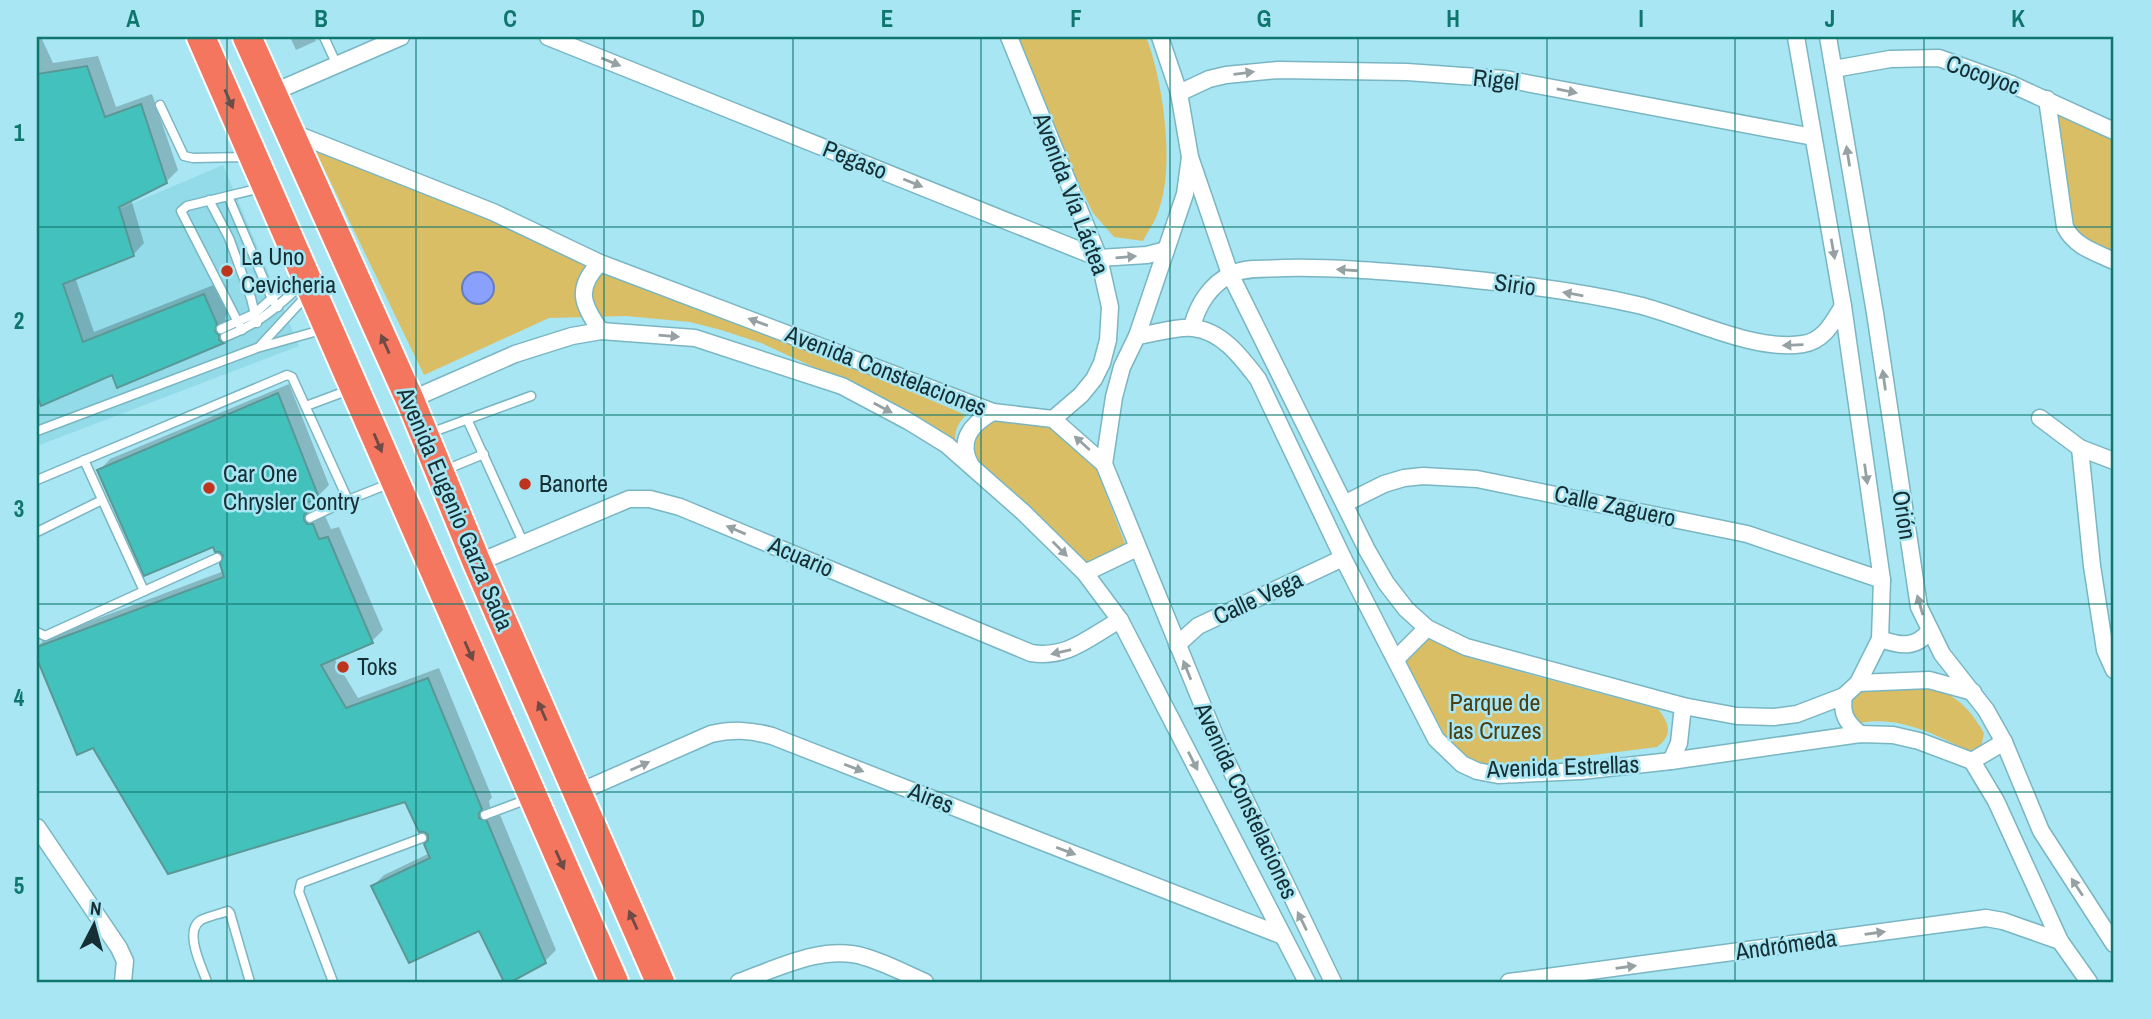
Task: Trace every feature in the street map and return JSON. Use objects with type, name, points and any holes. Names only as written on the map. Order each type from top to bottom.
[{"type":"highway","name":"Avenida Eugenio Garza Sada","points":[[201,37],[614,982]]},
{"type":"highway","name":"Avenida Eugenio Garza Sada","points":[[252,38],[660,982]]},
{"type":"street","points":[[274,92],[401,37]]},
{"type":"street","name":"Pegaso","points":[[548,37],[1099,258],[1147,255],[1166,250]]},
{"type":"street","name":"Avenida Vía Láctea","points":[[1009,37],[1099,258],[1110,307],[1108,340],[1102,363],[1094,379],[1081,395],[1053,419]]},
{"type":"street","points":[[1160,37],[1179,93],[1190,157],[1230,274],[1386,583],[1406,609],[1427,628],[1466,647],[1683,706],[1737,716],[1774,717],[1797,714],[1844,696],[1843,715],[1848,724],[1860,734]]},
{"type":"street","name":"Orión","points":[[1796,37],[1843,306],[1882,580],[1880,639],[1858,683],[1844,696]]},
{"type":"street","name":"Orión","points":[[1828,37],[1875,313],[1919,607],[1942,654],[1973,692],[2004,742],[2041,831],[2111,933]]},
{"type":"street","name":"Cocoyoc","points":[[1834,69],[1890,59],[1939,58],[2047,99],[2114,131]]},
{"type":"street","name":"Rigel","points":[[1179,93],[1209,79],[1226,75],[1278,70],[1407,72],[1505,79],[1813,137]]},
{"type":"street","name":"Cocoyoc","points":[[2047,99],[2065,227],[2070,238],[2080,246],[2114,261]]},
{"type":"street","name":"Avenida Constelaciones","points":[[291,132],[493,212],[600,263],[993,412],[1053,419],[1104,464],[1218,743],[1333,982]]},
{"type":"street","points":[[1104,464],[1114,397],[1122,368],[1137,336],[1185,194],[1190,157]]},
{"type":"street","points":[[600,263],[587,278],[583,296],[587,312],[601,331]]},
{"type":"street","name":"Sirio","points":[[1230,274],[1243,270],[1314,267],[1510,283],[1638,305],[1752,340],[1787,346],[1807,344],[1825,335],[1843,306]]},
{"type":"street","points":[[1137,336],[1192,327],[1202,299],[1230,274]]},
{"type":"street","name":"Avenida Estrellas","points":[[1192,327],[1214,335],[1229,345],[1258,379],[1343,558],[1436,739],[1455,759],[1477,771],[1498,775],[1581,771],[1860,734],[1893,735],[1919,741],[1972,761]]},
{"type":"street","name":"Avenida Constelaciones","points":[[410,400],[515,354],[572,336],[601,331],[695,338],[842,386],[908,421],[947,446],[1023,512],[1085,573],[1120,620],[1307,982]]},
{"type":"street","points":[[972,467],[965,455],[971,428],[993,412]]},
{"type":"street","points":[[2039,418],[2080,448],[2114,461]]},
{"type":"street","points":[[2080,448],[2092,566],[2105,650],[2114,670]]},
{"type":"street","name":"Calle Zaguero","points":[[1346,503],[1384,484],[1404,478],[1423,476],[1477,480],[1747,534],[1882,580]]},
{"type":"street","name":"Acuario","points":[[477,563],[629,499],[650,499],[680,507],[1031,653],[1044,655],[1070,651],[1120,620]]},
{"type":"street","points":[[1085,573],[1137,548]]},
{"type":"street","name":"Calle Vega","points":[[1177,645],[1198,626],[1343,558]]},
{"type":"street","points":[[1396,659],[1427,628]]},
{"type":"street","points":[[1880,639],[1906,646],[1917,643],[1930,630]]},
{"type":"street","points":[[1858,683],[1929,680],[1973,692]]},
{"type":"street","points":[[1671,761],[1679,743],[1683,706]]},
{"type":"street","name":"Aires","points":[[578,793],[711,734],[725,731],[756,732],[1283,936]]},
{"type":"street","points":[[2004,742],[1972,761],[1996,801],[2060,941],[2089,982]]},
{"type":"street","points":[[37,827],[119,948],[125,961],[123,982]]},
{"type":"street","points":[[37,858],[53,854]]},
{"type":"street","name":"Andrómeda","points":[[1509,982],[1986,918],[2003,921],[2060,941]]},
{"type":"street","points":[[739,982],[820,955],[834,953],[865,957],[925,982]]},
{"type":"lane","points":[[324,37],[336,63]]},
{"type":"lane","points":[[160,105],[184,156],[254,157]]},
{"type":"lane","points":[[240,326],[181,215],[183,208],[267,187]]},
{"type":"lane","points":[[228,196],[272,299],[278,307]]},
{"type":"lane","points":[[209,200],[229,238],[256,318]]},
{"type":"lane","points":[[256,318],[272,299],[306,281]]},
{"type":"lane","points":[[223,333],[278,307],[306,281]]},
{"type":"lane","points":[[257,348],[306,281]]},
{"type":"lane","points":[[37,430],[257,348],[328,328]]},
{"type":"lane","points":[[37,480],[284,375],[292,377],[348,500]]},
{"type":"lane","points":[[306,406],[354,388]]},
{"type":"lane","points":[[424,435],[531,396]]},
{"type":"lane","points":[[467,419],[524,544]]},
{"type":"lane","points":[[439,472],[485,454]]},
{"type":"lane","points":[[84,460],[144,591]]},
{"type":"lane","points":[[310,518],[394,482]]},
{"type":"lane","points":[[37,532],[102,500]]},
{"type":"lane","points":[[37,632],[45,636],[217,558]]},
{"type":"lane","points":[[485,815],[533,798]]},
{"type":"lane","points":[[332,982],[299,892],[301,883],[422,838]]},
{"type":"lane","points":[[207,982],[193,944],[195,929],[201,920],[228,911],[250,982]]},
{"type":"shaded area","points":[[223,165],[299,346],[37,446],[37,244]]},
{"type":"green space","points":[[1016,37],[1146,37],[1158,76],[1167,149],[1163,194],[1157,216],[1143,241],[1114,237],[1093,213],[1067,159]]},
{"type":"green space","points":[[2047,99],[2114,132],[2114,258],[2070,238]]},
{"type":"green space","points":[[314,148],[490,213],[966,415],[957,430],[956,447],[818,369],[761,343],[690,322],[626,316],[549,318],[424,375]]},
{"type":"green space","points":[[992,415],[1044,422],[1093,460],[1126,546],[1098,562],[1083,564],[973,459],[972,445],[975,434]]},
{"type":"green space","name":"Parque de las Cruzes","points":[[1423,637],[1445,641],[1470,658],[1658,709],[1667,724],[1668,734],[1657,747],[1495,767],[1476,765],[1450,745],[1406,663],[1408,655]]},
{"type":"green space","points":[[1921,683],[1942,691],[1965,707],[1984,733],[1981,748],[1969,751],[1903,724],[1875,721],[1860,723],[1850,712],[1850,696],[1856,689]]},
{"type":"water","points":[[478,272],[490,276],[494,288],[490,300],[478,304],[466,300],[462,288],[466,276]]},
{"type":"building","points":[[87,66],[105,117],[141,104],[167,183],[119,207],[134,256],[63,284],[83,342],[204,294],[217,324],[215,331],[219,340],[224,343],[117,388],[112,375],[41,406],[37,395],[37,74]]},
{"type":"building","points":[[278,393],[319,498],[305,503],[308,512],[304,515],[304,520],[307,524],[313,524],[319,539],[328,537],[373,643],[321,665],[346,708],[428,678],[482,809],[479,818],[487,821],[546,963],[511,982],[504,982],[479,931],[409,963],[371,886],[430,858],[424,844],[428,835],[419,832],[405,802],[168,874],[93,748],[77,755],[37,659],[37,647],[224,577],[220,564],[223,556],[220,552],[215,552],[213,547],[144,576],[97,470]]},
{"type":"place","name":"La Uno Cevicheria","points":[[227,271]]},
{"type":"place","name":"Banorte","points":[[525,484]]},
{"type":"place","name":"Car One Chrysler Contry","points":[[209,488]]},
{"type":"place","name":"Toks","points":[[343,667]]}]
